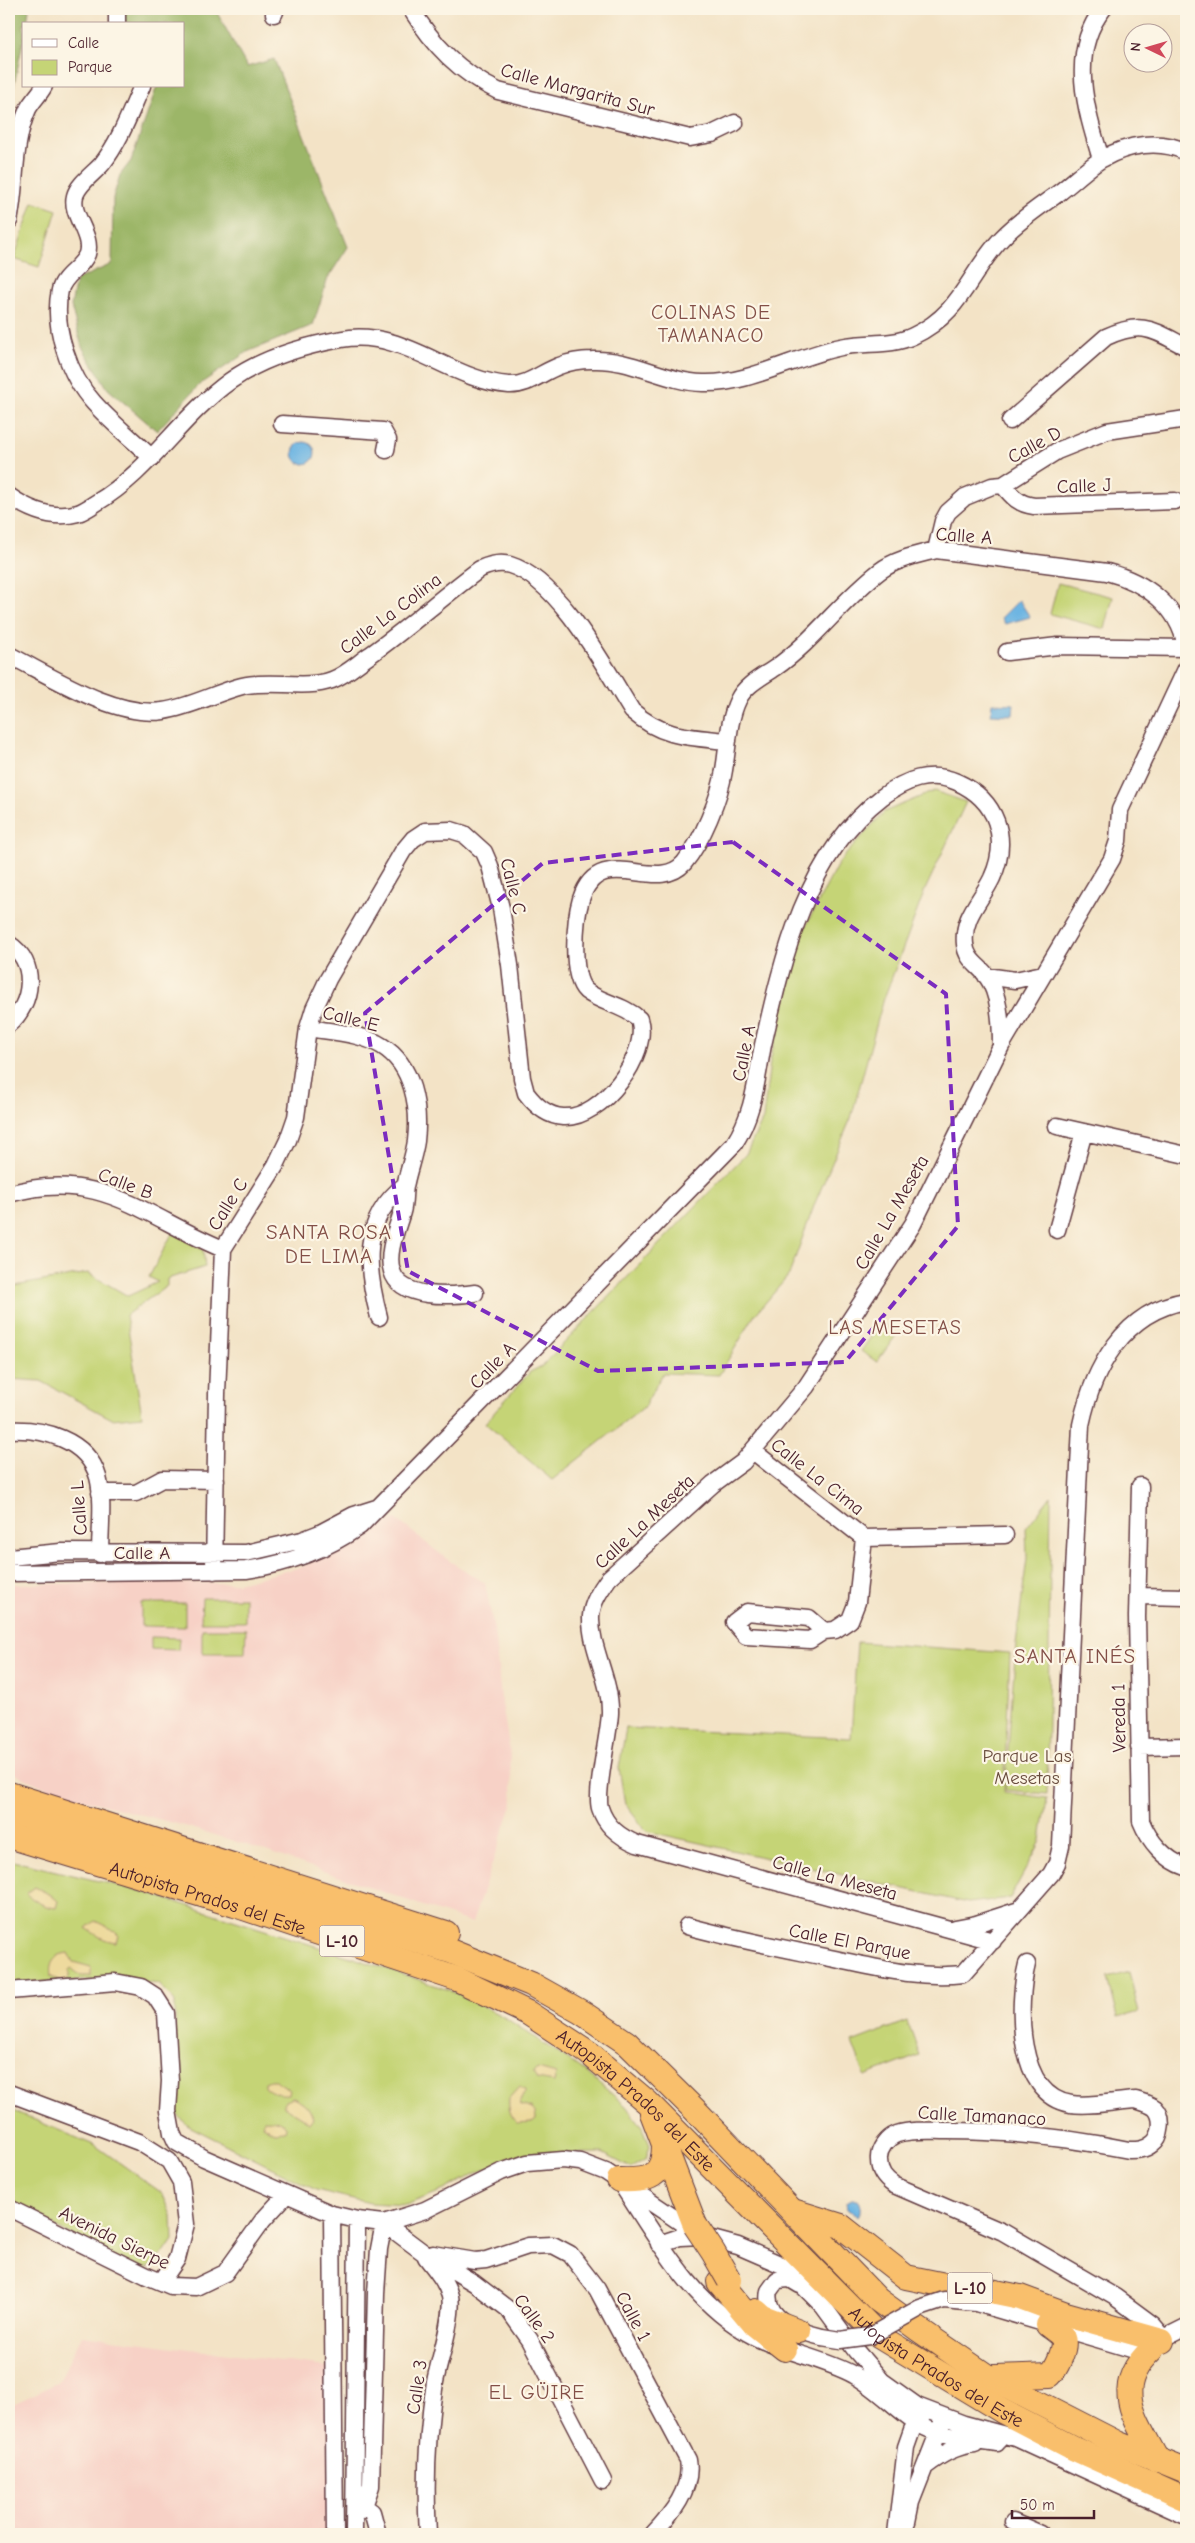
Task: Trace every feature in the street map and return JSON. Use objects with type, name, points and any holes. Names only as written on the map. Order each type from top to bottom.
[{"type":"highway","name":"Autopista Prados del Este","points":[[9,1815],[365,1906],[460,1938],[478,1962],[531,1984],[581,2012],[626,2043],[792,2210],[878,2300],[988,2377],[1117,2442],[1186,2471]]},
{"type":"highway","name":"Autopista Prados del Este","points":[[9,1815],[235,1905],[456,1979],[528,2013],[590,2053],[647,2102],[880,2337],[1002,2411],[1075,2449],[1186,2499]]},
{"type":"highway","points":[[647,2102],[698,2230],[713,2252],[728,2280],[748,2304],[792,2340]]},
{"type":"highway","points":[[619,2180],[644,2180],[655,2173],[663,2164],[664,2145]]},
{"type":"highway","name":"L-10","points":[[792,2210],[841,2226],[906,2277],[1020,2298],[1159,2343]]},
{"type":"highway","points":[[698,2230],[699,2243],[719,2282],[755,2325],[792,2340]]},
{"type":"highway","points":[[988,2377],[1050,2375],[1055,2369],[1064,2342],[1062,2336],[1048,2325]]},
{"type":"highway","points":[[1157,2460],[1134,2415],[1129,2397],[1131,2376],[1140,2361],[1159,2343]]},
{"type":"street","points":[[116,22],[117,9]]},
{"type":"street","name":"Calle Margarita Sur","points":[[411,9],[442,52],[476,80],[498,91],[690,138],[712,134],[735,123]]},
{"type":"street","points":[[1101,159],[1085,106],[1083,73],[1090,30],[1104,9]]},
{"type":"street","points":[[9,221],[17,151],[22,128],[29,108],[43,88]]},
{"type":"street","points":[[141,88],[116,145],[75,194],[75,207],[88,252],[82,265],[69,274],[60,289],[58,316],[63,344],[74,374],[93,402],[152,458]]},
{"type":"street","points":[[9,496],[24,507],[44,514],[80,513],[114,493],[152,458],[205,402],[230,381],[257,365],[285,354],[345,338],[391,341],[466,374],[509,385],[523,384],[557,366],[592,360],[632,365],[699,383],[732,381],[847,346],[885,343],[910,338],[944,318],[1002,238],[1101,159],[1151,144],[1164,144],[1186,152]]},
{"type":"street","name":"Calle D","points":[[1010,421],[1106,338],[1117,332],[1129,328],[1142,328],[1154,331],[1186,347]]},
{"type":"street","name":"Calle D","points":[[936,550],[943,521],[956,504],[978,492],[992,486],[1003,485],[1025,470],[1082,440],[1107,431],[1186,419]]},
{"type":"street","points":[[282,424],[383,431],[388,440],[386,450]]},
{"type":"street","name":"Calle J","points":[[1003,485],[1012,497],[1022,504],[1034,506],[1175,501]]},
{"type":"street","name":"Calle A","points":[[728,741],[738,700],[747,688],[786,660],[881,570],[910,556],[936,550],[1107,572],[1121,576],[1147,587],[1166,604],[1179,624],[1186,647]]},
{"type":"street","name":"Calle La Colina","points":[[9,655],[106,702],[140,710],[161,711],[185,706],[214,695],[263,682],[315,684],[333,680],[349,670],[398,635],[480,569],[492,564],[508,564],[537,580],[563,607],[632,711],[646,723],[662,732],[682,737],[728,741]]},
{"type":"street","points":[[1007,652],[1058,646],[1186,647]]},
{"type":"street","points":[[1001,1046],[1112,859],[1118,841],[1120,810],[1186,669]]},
{"type":"street","name":"Calle C","points":[[214,1571],[217,1394],[223,1249],[276,1165],[288,1140],[296,1117],[308,1028],[314,1009],[328,979],[403,851],[413,839],[425,831],[451,830],[474,841],[484,852],[490,866],[500,908],[510,965],[522,1078],[526,1093],[542,1109],[563,1117],[580,1113],[602,1100],[621,1080],[635,1059],[642,1038],[642,1027],[639,1018],[633,1013],[587,991],[580,983],[575,952],[581,901],[593,877],[607,871],[666,874],[677,870],[684,862],[714,804],[724,772],[728,741]]},
{"type":"street","name":"Calle A","points":[[9,1573],[214,1571],[264,1567],[311,1553],[342,1539],[360,1526],[474,1413],[734,1144],[749,1117],[778,983],[806,898],[831,852],[851,826],[874,804],[904,783],[929,777],[956,782],[978,793],[995,816],[999,833],[997,864],[991,879],[970,913],[964,936],[965,947],[970,958],[986,976],[998,1010],[1001,1046]]},
{"type":"street","points":[[9,944],[18,949],[29,975],[24,1006],[9,1024]]},
{"type":"street","points":[[986,976],[1016,980],[1043,974]]},
{"type":"street","name":"Calle E","points":[[308,1028],[350,1035],[381,1045],[405,1068],[414,1100],[417,1121],[416,1142],[405,1185],[404,1204],[390,1255],[392,1272],[402,1284],[417,1291],[453,1296],[474,1293]]},
{"type":"street","name":"Calle La Meseta","points":[[993,1941],[637,1844],[616,1833],[600,1808],[599,1798],[610,1712],[608,1687],[594,1636],[591,1615],[597,1595],[622,1566],[753,1451],[806,1387],[913,1224],[1001,1046]]},
{"type":"street","points":[[1057,1126],[1186,1155]]},
{"type":"street","points":[[1057,1230],[1084,1132]]},
{"type":"street","name":"Calle B","points":[[9,1194],[47,1185],[73,1186],[97,1190],[138,1207],[223,1249]]},
{"type":"street","points":[[379,1317],[370,1284],[369,1249],[376,1224],[389,1196],[405,1185]]},
{"type":"street","name":"Calle El Parque","points":[[687,1926],[728,1937],[898,1972],[934,1975],[962,1974],[993,1941],[1016,1911],[1051,1874],[1057,1863],[1061,1846],[1081,1425],[1084,1410],[1096,1378],[1120,1337],[1131,1326],[1154,1310],[1169,1303],[1186,1301]]},
{"type":"street","name":"Calle L","points":[[9,1430],[48,1433],[70,1443],[94,1468],[100,1493],[100,1554]]},
{"type":"street","name":"Calle La Cima","points":[[753,1451],[864,1538],[857,1602],[850,1620],[835,1630],[824,1631]]},
{"type":"street","points":[[100,1493],[136,1493],[162,1479],[216,1480]]},
{"type":"street","name":"Vereda 1","points":[[1140,1486],[1138,1596],[1141,1821],[1147,1836],[1173,1863],[1186,1867]]},
{"type":"street","name":"Calle A","points":[[9,1557],[62,1552],[100,1554],[246,1553],[284,1546],[320,1533],[354,1515],[378,1508]]},
{"type":"street","points":[[864,1538],[1005,1535]]},
{"type":"street","points":[[1138,1596],[1186,1598]]},
{"type":"street","points":[[1139,1747],[1186,1746]]},
{"type":"street","points":[[948,1929],[976,1924],[1016,1911]]},
{"type":"street","name":"Calle Tamanaco","points":[[1027,1964],[1021,1995],[1022,2027],[1031,2070],[1041,2084],[1059,2100],[1072,2104],[1136,2100],[1155,2108],[1160,2117],[1161,2127],[1158,2137],[1153,2144],[1142,2150],[1129,2150],[1011,2134],[964,2131],[906,2132],[895,2135],[882,2146],[879,2158],[880,2169],[888,2180],[894,2184],[1003,2232],[1115,2297],[1154,2325],[1159,2343]]},
{"type":"street","points":[[9,1991],[115,1982],[141,1987],[155,1996],[166,2013],[170,2081],[168,2111],[176,2142],[204,2158],[332,2214],[357,2220],[384,2223],[425,2210],[520,2164],[563,2160],[580,2162],[606,2172],[698,2230],[773,2260],[791,2273],[800,2285],[823,2306],[856,2351],[882,2380],[922,2417]]},
{"type":"street","points":[[9,2093],[139,2142],[169,2161],[181,2182],[186,2224],[177,2259],[161,2282]]},
{"type":"street","points":[[619,2180],[659,2244],[685,2280],[722,2315],[756,2337],[792,2340],[863,2338],[932,2303],[944,2300],[976,2303],[1126,2348],[1159,2343],[1186,2326]]},
{"type":"street","name":"Avenida Sierpe","points":[[9,2208],[161,2282],[171,2286],[196,2287],[225,2273],[263,2220],[286,2195]]},
{"type":"street","points":[[332,2214],[335,2534]]},
{"type":"street","points":[[354,2534],[359,2511],[357,2220]]},
{"type":"street","points":[[359,2511],[371,2486],[376,2293],[384,2223]]},
{"type":"street","name":"Calle 2","points":[[384,2223],[424,2253],[474,2283],[508,2309],[530,2340],[603,2481]]},
{"type":"street","points":[[659,2244],[698,2230]]},
{"type":"street","name":"Calle 1","points":[[424,2253],[475,2261],[486,2260],[528,2246],[553,2245],[570,2254],[597,2289],[688,2460],[689,2469],[679,2503],[653,2534]]},
{"type":"street","name":"Calle 3","points":[[424,2253],[445,2284],[450,2297],[450,2311],[435,2384],[425,2488],[428,2534]]},
{"type":"street","points":[[800,2285],[790,2279],[777,2280],[769,2291],[767,2298],[773,2312],[792,2340],[823,2360],[865,2382],[895,2404],[941,2424],[1016,2438],[1186,2516]]},
{"type":"street","points":[[823,2306],[836,2332],[838,2342],[836,2349],[823,2360]]},
{"type":"street","points":[[895,2404],[903,2425],[906,2447]]},
{"type":"street","points":[[896,2534],[906,2447],[912,2430],[922,2417]]},
{"type":"street","points":[[941,2424],[949,2436],[1000,2444],[1037,2447]]},
{"type":"street","points":[[905,2534],[910,2502],[926,2466],[941,2424]]},
{"type":"street","points":[[926,2466],[960,2446],[1000,2444]]},
{"type":"street","points":[[359,2511],[372,2512],[378,2534]]},
{"type":"street","points":[[1013,2522],[1041,2534]]},
{"type":"highlighted area","points":[[733,842],[946,994],[958,1226],[845,1362],[598,1371],[408,1271],[365,1013],[543,863]]},
{"type":"shaded area","points":[[396,1519],[448,1560],[485,1583],[494,1629],[501,1698],[509,1746],[513,1802],[472,1923],[263,1850],[185,1826],[55,1792],[9,1771],[9,1584],[238,1583],[305,1566],[361,1530]]},
{"type":"shaded area","points":[[82,2335],[334,2368],[334,2534],[9,2534],[9,2406],[58,2383]]},
{"type":"green space","points":[[9,9],[29,9],[27,22],[22,22],[22,47],[9,109]]},
{"type":"green space","points":[[121,9],[215,9],[247,67],[274,59],[348,247],[328,278],[313,325],[247,352],[200,384],[157,431],[108,389],[82,347],[71,306],[76,280],[112,264],[113,198],[120,175],[131,161],[156,88],[185,88],[185,22],[126,22],[118,18]]},
{"type":"green space","points":[[33,202],[57,210],[39,267],[14,259]]},
{"type":"green space","points":[[1058,583],[1113,597],[1105,629],[1050,614]]},
{"type":"green space","points":[[934,791],[966,802],[925,890],[883,1001],[851,1118],[815,1203],[789,1275],[754,1316],[719,1375],[663,1373],[644,1407],[552,1480],[485,1423],[530,1372],[542,1366],[746,1154],[763,1119],[770,1062],[782,1005],[801,935],[839,862],[884,812]]},
{"type":"green space","points":[[173,1232],[203,1250],[205,1267],[167,1279],[167,1286],[126,1315],[142,1416],[112,1419],[41,1381],[9,1379],[9,1287],[88,1273],[128,1296],[158,1282],[149,1277]]},
{"type":"green space","points":[[881,1323],[897,1334],[877,1362],[861,1351]]},
{"type":"green space","name":"Parque Las Mesetas","points":[[1051,1496],[1047,1794],[1005,1790],[1016,1644],[1027,1558],[1026,1528]]},
{"type":"green space","points":[[202,1598],[245,1598],[245,1622],[201,1622]]},
{"type":"green space","points":[[141,1603],[185,1603],[185,1627],[141,1626]]},
{"type":"green space","points":[[202,1629],[246,1629],[245,1653],[202,1653]]},
{"type":"green space","points":[[151,1637],[179,1638],[178,1650],[151,1649]]},
{"type":"green space","points":[[857,1642],[1010,1653],[1004,1792],[1047,1798],[1041,1841],[1010,1898],[968,1903],[646,1831],[625,1804],[619,1768],[626,1728],[851,1738]]},
{"type":"green space","points":[[9,1860],[141,1891],[385,1968],[460,1994],[507,2019],[586,2072],[626,2106],[643,2129],[650,2145],[646,2159],[631,2168],[602,2153],[529,2154],[478,2172],[444,2190],[406,2205],[370,2203],[316,2190],[187,2125],[177,2114],[175,2002],[159,1984],[114,1979],[9,1983]]},
{"type":"green space","points":[[1129,1972],[1139,2012],[1118,2018],[1108,1978]]},
{"type":"green space","points":[[907,2021],[920,2055],[865,2076],[852,2042]]},
{"type":"green space","points":[[9,2109],[96,2146],[162,2193],[172,2215],[173,2240],[164,2253],[141,2273],[9,2202]]},
{"type":"sand","points":[[35,1887],[58,1901],[56,1908],[40,1903],[26,1894]]},
{"type":"sand","points":[[95,1921],[112,1929],[118,1935],[116,1942],[104,1939],[86,1928]]},
{"type":"sand","points":[[68,1953],[73,1962],[91,1967],[91,1976],[81,1976],[71,1968],[69,1970],[69,1977],[64,1982],[51,1977],[53,1960],[59,1955]]},
{"type":"sand","points":[[538,2069],[556,2074],[554,2082],[537,2079],[533,2072]]},
{"type":"sand","points":[[275,2080],[289,2089],[288,2094],[279,2094],[267,2089],[265,2082]]},
{"type":"sand","points":[[519,2087],[526,2090],[520,2101],[521,2105],[532,2109],[535,2113],[536,2119],[532,2122],[518,2123],[510,2112],[509,2098]]},
{"type":"sand","points":[[293,2097],[310,2110],[313,2118],[309,2122],[283,2106],[285,2100]]},
{"type":"sand","points":[[264,2120],[282,2122],[286,2127],[285,2131],[274,2132],[262,2125]]},
{"type":"water","points":[[304,442],[312,445],[315,453],[312,461],[304,464],[296,461],[293,453],[296,445]]},
{"type":"water","points":[[1019,600],[1030,617],[1005,624],[1001,618]]},
{"type":"water","points":[[992,703],[1014,704],[1013,715],[991,714]]},
{"type":"water","points":[[857,2199],[859,2203],[860,2211],[858,2217],[847,2209],[846,2202]]},
{"type":"district","name":"COLINAS DE TAMANACO","points":[[711,324]]},
{"type":"district","name":"SANTA ROSA DE LIMA","points":[[329,1244]]},
{"type":"district","name":"LAS MESETAS","points":[[895,1327]]},
{"type":"district","name":"SANTA INÉS","points":[[1075,1656]]},
{"type":"district","name":"EL GÜIRE","points":[[537,2392]]}]
